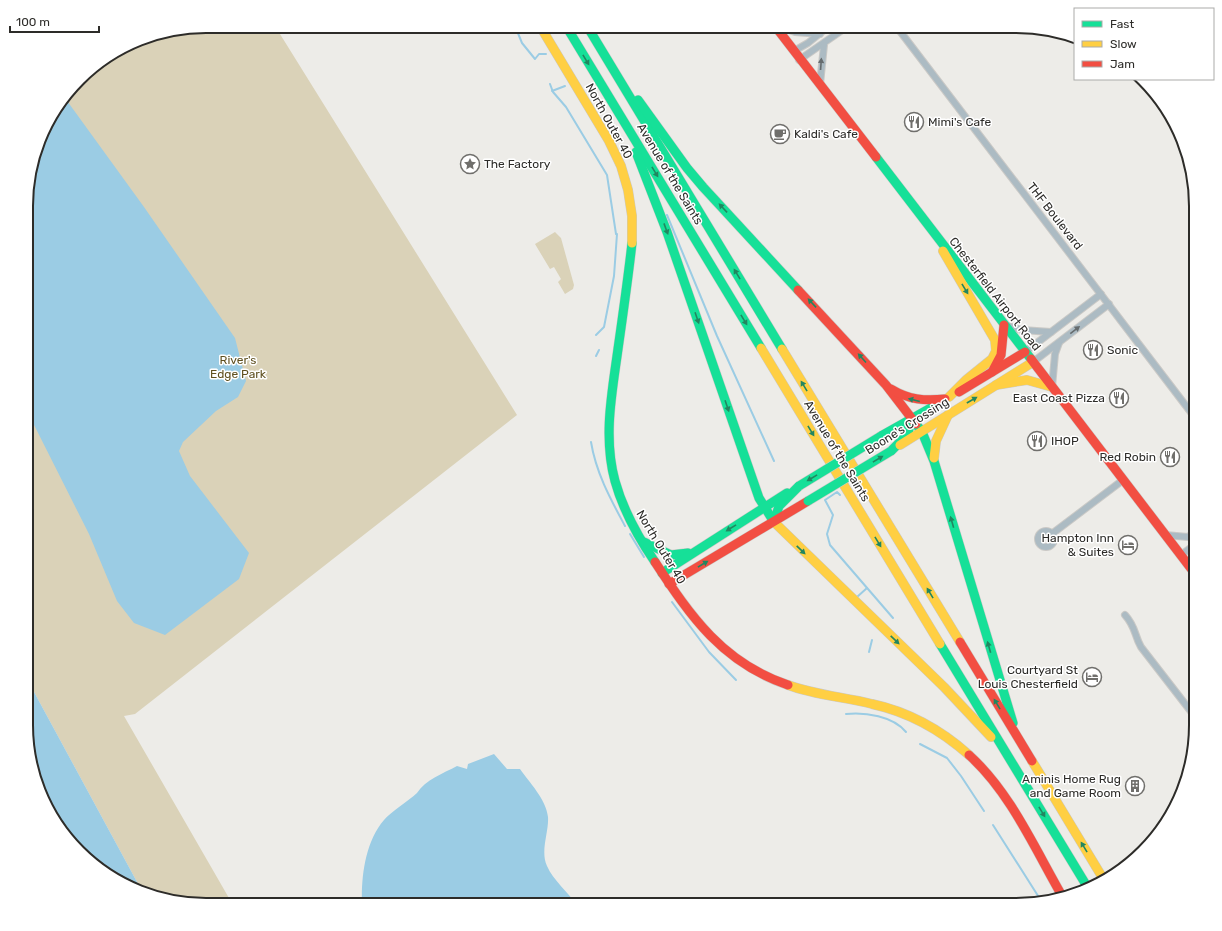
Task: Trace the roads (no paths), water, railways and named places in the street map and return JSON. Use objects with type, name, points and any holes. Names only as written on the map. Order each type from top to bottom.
[{"type":"main road","name":"North Outer 40","points":[[544,33],[609,140],[621,166],[628,190],[632,216],[632,244],[610,397],[609,437],[611,464],[623,505],[643,542],[669,584],[698,626],[729,655],[759,673],[782,684],[884,707],[924,724],[958,745],[978,762],[990,779],[1060,892]]},
{"type":"main road","name":"Avenue of the Saints","points":[[570,33],[1085,884]]},
{"type":"main road","name":"Avenue of the Saints","points":[[591,33],[1101,875]]},
{"type":"main road","name":"Chesterfield Airport Road","points":[[781,33],[800,60],[820,84],[1189,566]]},
{"type":"main road","points":[[614,71],[650,114],[691,173],[886,385],[922,432],[934,460],[1017,737]]},
{"type":"main road","points":[[627,127],[667,232],[759,498],[764,507],[774,522],[944,687],[1007,755]]},
{"type":"main road","points":[[886,385],[902,396],[912,400],[922,402],[947,398],[992,359],[997,346],[995,340],[931,231]]},
{"type":"main road","points":[[992,372],[1000,361],[1003,352],[1004,324]]},
{"type":"main road","name":"Boone's Crossing","points":[[662,573],[764,507],[911,418],[1025,352]]},
{"type":"main road","name":"Boone's Crossing","points":[[669,584],[891,452],[1033,362]]},
{"type":"main road","points":[[996,385],[1027,380],[1052,387]]},
{"type":"main road","points":[[934,460],[936,441],[948,415]]},
{"type":"main road","points":[[891,452],[908,434],[911,418]]},
{"type":"main road","points":[[774,522],[775,512],[778,507],[799,486]]},
{"type":"main road","points":[[643,542],[668,555],[682,555],[699,549]]},
{"type":"street","points":[[808,33],[820,34]]},
{"type":"street","points":[[800,60],[839,33]]},
{"type":"street","name":"THF Boulevard","points":[[901,33],[1189,410]]},
{"type":"street","points":[[794,51],[820,34]]},
{"type":"street","points":[[820,84],[824,44]]},
{"type":"street","points":[[1025,352],[1101,294]]},
{"type":"street","points":[[1033,362],[1109,304]]},
{"type":"street","points":[[1004,324],[1022,330],[1051,332]]},
{"type":"street","points":[[1052,387],[1055,354],[1059,343]]},
{"type":"street","points":[[1053,534],[1123,480]]},
{"type":"street","points":[[1165,535],[1189,536]]},
{"type":"street","points":[[1180,555],[1189,549]]},
{"type":"street","points":[[1125,615],[1135,628],[1137,641],[1141,647],[1189,709]]},
{"type":"water","points":[[68,102],[144,207],[235,338],[246,381],[238,397],[216,411],[183,442],[179,451],[190,476],[249,553],[239,579],[165,635],[134,623],[117,601],[89,534],[33,423],[34,183],[46,140],[56,119]]},
{"type":"water","points":[[33,690],[138,884],[119,875],[92,855],[76,839],[56,812],[42,781],[36,759],[33,736]]},
{"type":"water","points":[[494,754],[507,769],[520,769],[541,797],[547,810],[548,823],[544,854],[547,866],[553,876],[571,898],[362,898],[362,883],[368,849],[372,839],[384,820],[417,793],[420,788],[435,777],[457,766],[467,769],[468,764]]},
{"type":"waterway","points":[[518,33],[522,43],[535,59],[539,54],[546,54]]},
{"type":"waterway","points":[[550,84],[553,92],[566,107],[607,175],[617,234],[614,276],[604,327],[596,335]]},
{"type":"waterway","points":[[552,91],[565,86]]},
{"type":"waterway","points":[[667,215],[717,336],[774,461]]},
{"type":"waterway","points":[[596,356],[599,350]]},
{"type":"waterway","points":[[591,442],[596,465],[600,475],[625,526]]},
{"type":"waterway","points":[[840,495],[837,492],[825,500],[833,515],[827,534],[830,545],[893,618]]},
{"type":"waterway","points":[[630,534],[644,557]]},
{"type":"waterway","points":[[857,597],[867,588]]},
{"type":"waterway","points":[[672,602],[709,652],[736,680]]},
{"type":"waterway","points":[[869,652],[872,640]]},
{"type":"waterway","points":[[846,714],[878,716],[894,722],[906,732]]},
{"type":"waterway","points":[[920,744],[947,758],[984,811]]},
{"type":"waterway","points":[[993,825],[1039,897]]},
{"type":"place","name":"Mimi's Cafe","points":[[914,122]]},
{"type":"place","name":"Kaldi's Cafe","points":[[780,134]]},
{"type":"place","name":"The Factory","points":[[470,164]]},
{"type":"place","name":"Sonic","points":[[1093,350]]},
{"type":"place","name":"East Coast Pizza","points":[[1119,398]]},
{"type":"place","name":"IHOP","points":[[1037,441]]},
{"type":"place","name":"Red Robin","points":[[1170,457]]},
{"type":"place","name":"Hampton Inn & Suites","points":[[1128,545]]},
{"type":"place","name":"Courtyard St Louis Chesterfield","points":[[1092,677]]},
{"type":"place","name":"Aminis Home Rug and Game Room","points":[[1135,786]]},
{"type":"park label","name":"River's Edge Park","points":[[238,367]]}]
